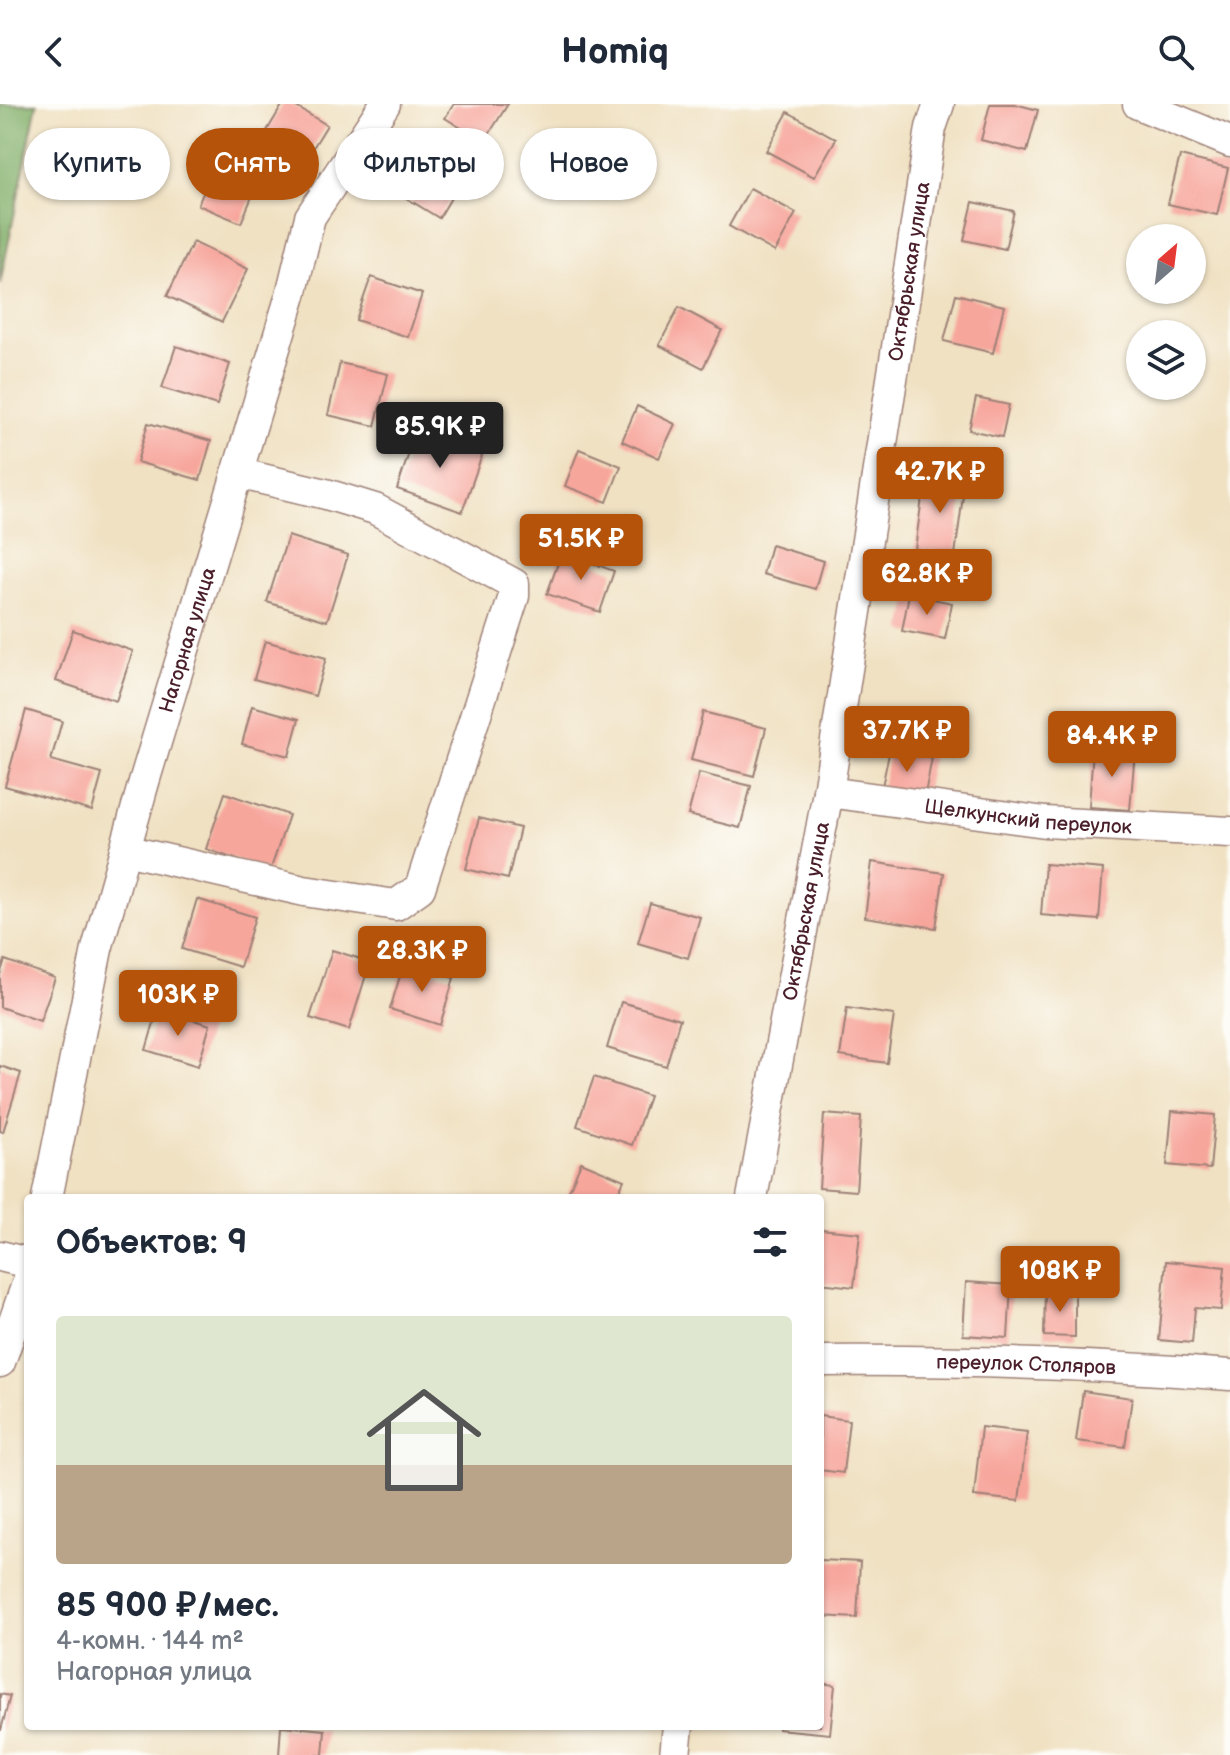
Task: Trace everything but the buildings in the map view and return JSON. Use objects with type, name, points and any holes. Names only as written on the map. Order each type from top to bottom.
[{"type":"street","name":"Нагорная улица","points":[[48,1194],[97,949],[291,295],[310,217],[385,104]]},
{"type":"street","name":"Октябрьская улица","points":[[753,1194],[828,792],[931,128],[939,104]]},
{"type":"street","points":[[1138,104],[1230,142]]},
{"type":"street","points":[[125,850],[304,891],[396,905],[420,888],[514,596],[514,584],[375,509],[237,473]]},
{"type":"street","name":"Щелкунский переулок","points":[[828,792],[1045,822],[1230,832]]},
{"type":"street","points":[[0,1256],[24,1262]]},
{"type":"street","points":[[0,1362],[24,1293]]},
{"type":"street","name":"переулок Столяров","points":[[824,1361],[1137,1368],[1230,1375]]},
{"type":"street","points":[[675,1755],[678,1730]]},
{"type":"green space","points":[[0,104],[37,104],[32,128],[24,128],[24,167],[0,284]]}]
